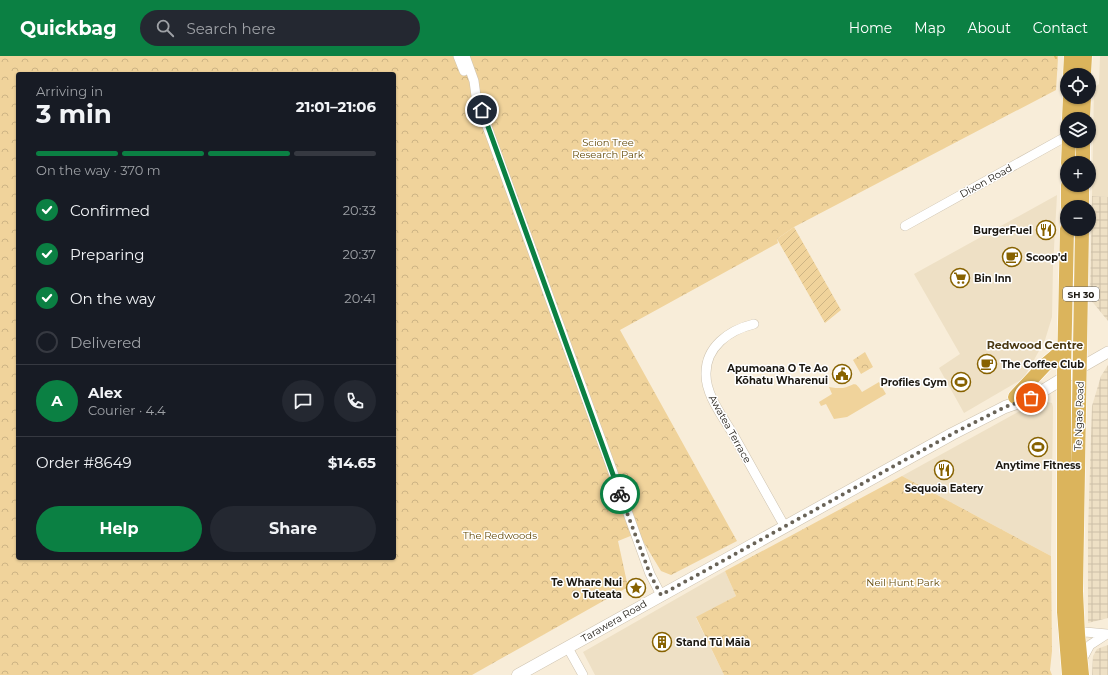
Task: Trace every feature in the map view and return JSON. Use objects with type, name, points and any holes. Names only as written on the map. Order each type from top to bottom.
[{"type":"highway","points":[[1070,68],[1071,56]]},
{"type":"highway","points":[[1084,68],[1085,56]]},
{"type":"highway","name":"Te Ngae Road","points":[[1067,236],[1064,374],[1064,612],[1065,644],[1069,675]]},
{"type":"highway","name":"Te Ngae Road","points":[[1082,236],[1077,494],[1082,670]]},
{"type":"highway","points":[[1015,397],[1046,364],[1065,348]]},
{"type":"main road","points":[[1064,374],[1080,364]]},
{"type":"main road","name":"Tarawera Road","points":[[1005,407],[1015,397],[1064,374]]},
{"type":"main road","name":"Tarawera Road","points":[[518,675],[952,434],[1005,407],[1031,398],[1064,374]]},
{"type":"street","points":[[458,56],[469,84],[476,96],[636,538],[650,574],[661,595]]},
{"type":"street","points":[[465,56],[474,81],[476,96]]},
{"type":"street","name":"Dixon Road","points":[[905,226],[1060,140]]},
{"type":"street","name":"Awatea Terrace","points":[[754,324],[738,329],[716,346],[707,362],[706,383],[714,401],[785,527]]},
{"type":"street","points":[[1080,364],[1108,344]]},
{"type":"street","points":[[1080,364],[1108,352]]},
{"type":"street","points":[[1065,644],[1080,630],[1107,634]]},
{"type":"street","points":[[1082,670],[1084,655],[1090,645],[1107,634]]},
{"type":"street","points":[[568,648],[583,675]]},
{"type":"shaded area","points":[[1100,56],[1108,56],[1108,197],[1092,196],[1092,192],[1096,192],[1096,156],[1093,156],[1093,148],[1096,148],[1096,112],[1094,112],[1094,104],[1096,104],[1096,86],[1099,84]]},
{"type":"shaded area","name":"Redwood Centre","points":[[1057,195],[1052,317],[1045,340],[1024,378],[964,413],[939,368],[960,354],[914,274]]},
{"type":"shaded area","points":[[1092,196],[1108,197],[1108,321],[1090,299],[1091,236],[1096,236],[1096,200],[1092,200]]},
{"type":"shaded area","points":[[1108,365],[1108,618],[1088,623],[1088,531],[1092,406],[1101,376]]},
{"type":"shaded area","points":[[1043,401],[1052,403],[1053,407],[1051,556],[902,476],[1018,412]]},
{"type":"shaded area","points":[[725,571],[736,596],[696,618],[724,675],[595,675],[583,652]]},
{"type":"shaded area","points":[[1108,645],[1108,675],[1092,675],[1093,656],[1097,649]]},
{"type":"green space","points":[[0,56],[1058,56],[1056,90],[794,227],[777,239],[778,243],[620,330],[737,541],[671,575],[661,571],[638,533],[618,541],[628,587],[472,675],[0,675]]},
{"type":"green space","points":[[794,227],[841,310],[825,323],[777,239]]},
{"type":"green space","points":[[865,352],[873,367],[861,374],[853,360]]},
{"type":"green space","points":[[879,382],[886,394],[847,417],[834,419],[826,404],[821,406],[819,402],[832,394],[829,387],[843,388],[855,384],[862,392]]},
{"type":"green space","name":"Neil Hunt Park","points":[[902,476],[1051,556],[1052,651],[1050,670],[1052,675],[724,675],[696,617],[736,596],[725,571]]},
{"type":"way so far","points":[[620,494],[650,574],[661,595],[982,418],[1005,407],[1031,398]]},
{"type":"place","name":"BurgerFuel","points":[[1046,230]]},
{"type":"place","name":"Scoop'd","points":[[1012,257]]},
{"type":"place","name":"Bin Inn","points":[[960,278]]},
{"type":"place","name":"The Coffee Club","points":[[987,364]]},
{"type":"place","name":"Apumoana O Te Ao Kōhatu Wharenui","points":[[842,374]]},
{"type":"place","name":"Profiles Gym","points":[[961,382]]},
{"type":"place","name":"Anytime Fitness","points":[[1038,447]]},
{"type":"place","name":"Sequoia Eatery","points":[[944,470]]},
{"type":"place","name":"Te Whare Nui o Tuteata","points":[[636,588]]},
{"type":"place","name":"Stand Tū Māia","points":[[662,642]]},
{"type":"district","name":"Redwood Centre","points":[[1035,345]]},
{"type":"route","points":[[482,110],[551,306],[620,494]]},
{"type":"park label","name":"Scion Tree Research Park","points":[[608,148]]},
{"type":"park label","name":"The Redwoods","points":[[500,535]]}]
